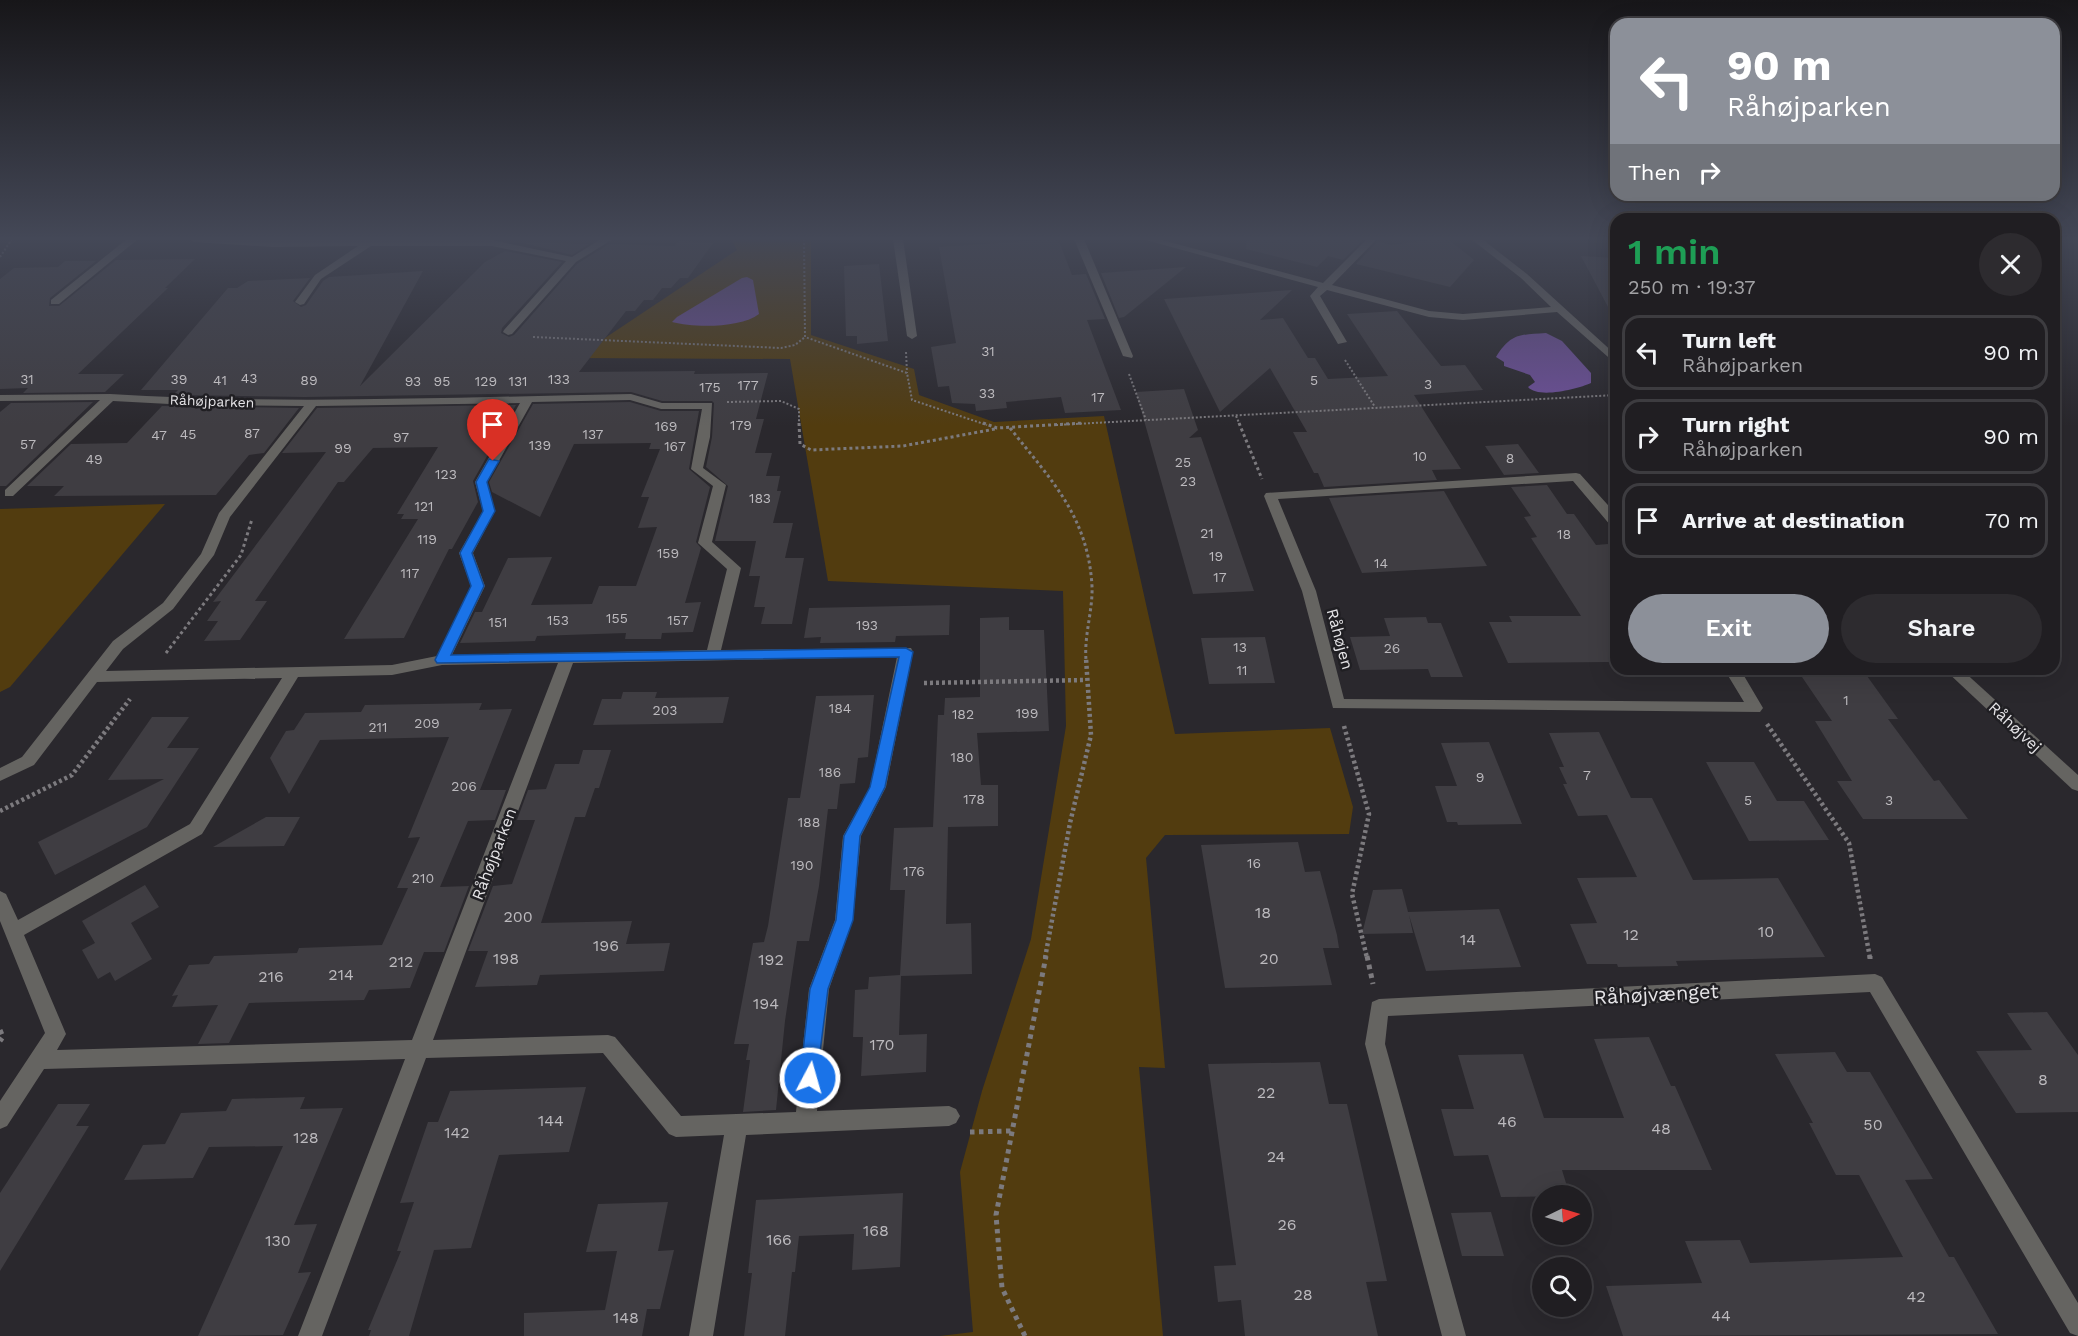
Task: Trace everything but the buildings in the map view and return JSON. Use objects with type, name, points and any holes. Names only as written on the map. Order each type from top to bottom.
[{"type":"street","points":[[508,332],[536,301]]},
{"type":"street","points":[[907,301],[912,336]]},
{"type":"street","points":[[1105,301],[1128,356]]},
{"type":"street","points":[[1318,301],[1342,342]]},
{"type":"street","points":[[1386,301],[1449,317],[1559,309]]},
{"type":"street","points":[[1551,301],[1610,356]]},
{"type":"street","points":[[9,493],[110,396]]},
{"type":"street","name":"Råhøjparken","points":[[0,398],[110,396],[188,402],[313,403],[631,397],[661,406],[708,405]]},
{"type":"street","points":[[441,660],[478,586],[466,553],[489,511],[481,482],[528,399]]},
{"type":"street","points":[[0,775],[28,761],[118,645],[168,606],[207,555],[224,516],[313,403]]},
{"type":"street","points":[[708,405],[703,431],[705,443],[696,469],[720,485],[705,543],[734,568],[713,654]]},
{"type":"street","points":[[1270,496],[1576,477],[1610,516]]},
{"type":"street","name":"Råhøjen","points":[[1270,496],[1309,591],[1338,704]]},
{"type":"street","points":[[94,677],[392,670],[441,660],[906,652],[878,787],[852,836],[844,920],[819,989],[805,1122]]},
{"type":"street","name":"Råhøjparken","points":[[310,1336],[568,657]]},
{"type":"street","points":[[8,928],[196,829],[293,673]]},
{"type":"street","points":[[1736,675],[1755,708]]},
{"type":"street","name":"Råhøjvej","points":[[1959,675],[2078,785]]},
{"type":"street","points":[[1338,704],[1755,708]]},
{"type":"street","points":[[0,899],[8,928],[56,1034],[0,1119]]},
{"type":"street","points":[[1875,983],[2078,1324]]},
{"type":"street","name":"Råhøjvænget","points":[[1379,1008],[1875,983]]},
{"type":"street","points":[[1379,1008],[1376,1044],[1454,1336]]},
{"type":"street","points":[[37,1060],[608,1044],[676,1127],[949,1116]]},
{"type":"street","points":[[701,1336],[737,1125]]},
{"type":"path","points":[[805,301],[805,337]]},
{"type":"path","points":[[508,332],[530,337],[781,348],[795,345],[805,337]]},
{"type":"path","points":[[805,337],[907,372],[912,400],[997,428]]},
{"type":"path","points":[[1342,342],[1339,350],[1375,408]]},
{"type":"path","points":[[1128,356],[1126,366],[1146,421]]},
{"type":"path","points":[[708,405],[722,402],[781,401],[799,409],[800,444],[811,450],[903,446],[997,428],[1610,395]]},
{"type":"path","points":[[1236,416],[1270,496]]},
{"type":"path","points":[[1010,428],[1069,503],[1085,543],[1092,587],[1085,647],[1091,735],[1070,823],[1054,921],[1033,1012],[996,1215],[1002,1288],[1025,1336]]},
{"type":"path","points":[[900,683],[1086,680]]},
{"type":"path","points":[[1338,704],[1369,814],[1352,894],[1379,1008]]},
{"type":"path","points":[[1755,708],[1849,843],[1875,983]]},
{"type":"path","points":[[0,1030],[3,1037],[0,1041]]},
{"type":"shaded area","points":[[660,301],[811,301],[811,335],[914,369],[919,395],[994,422],[1104,416],[1175,734],[1330,728],[1353,807],[1349,834],[1165,835],[1146,858],[1165,1068],[1139,1067],[1163,1336],[940,1336],[973,1332],[960,1172],[982,1091],[1031,939],[1066,726],[1063,591],[828,581],[790,359],[575,358]]},
{"type":"shaded area","points":[[703,301],[757,301],[759,314],[741,322],[717,326],[672,322]]},
{"type":"shaded area","points":[[1546,333],[1562,341],[1591,373],[1591,383],[1558,392],[1533,391],[1528,387],[1535,382],[1530,375],[1504,366],[1504,362],[1496,357],[1506,343],[1512,339],[1529,334]]},
{"type":"shaded area","points":[[165,504],[10,687],[0,692],[0,509]]},
{"type":"route","points":[[493,461],[481,482],[489,511],[466,553],[478,586],[441,660],[906,652],[878,787],[852,836],[844,920],[819,989],[810,1078]]}]
